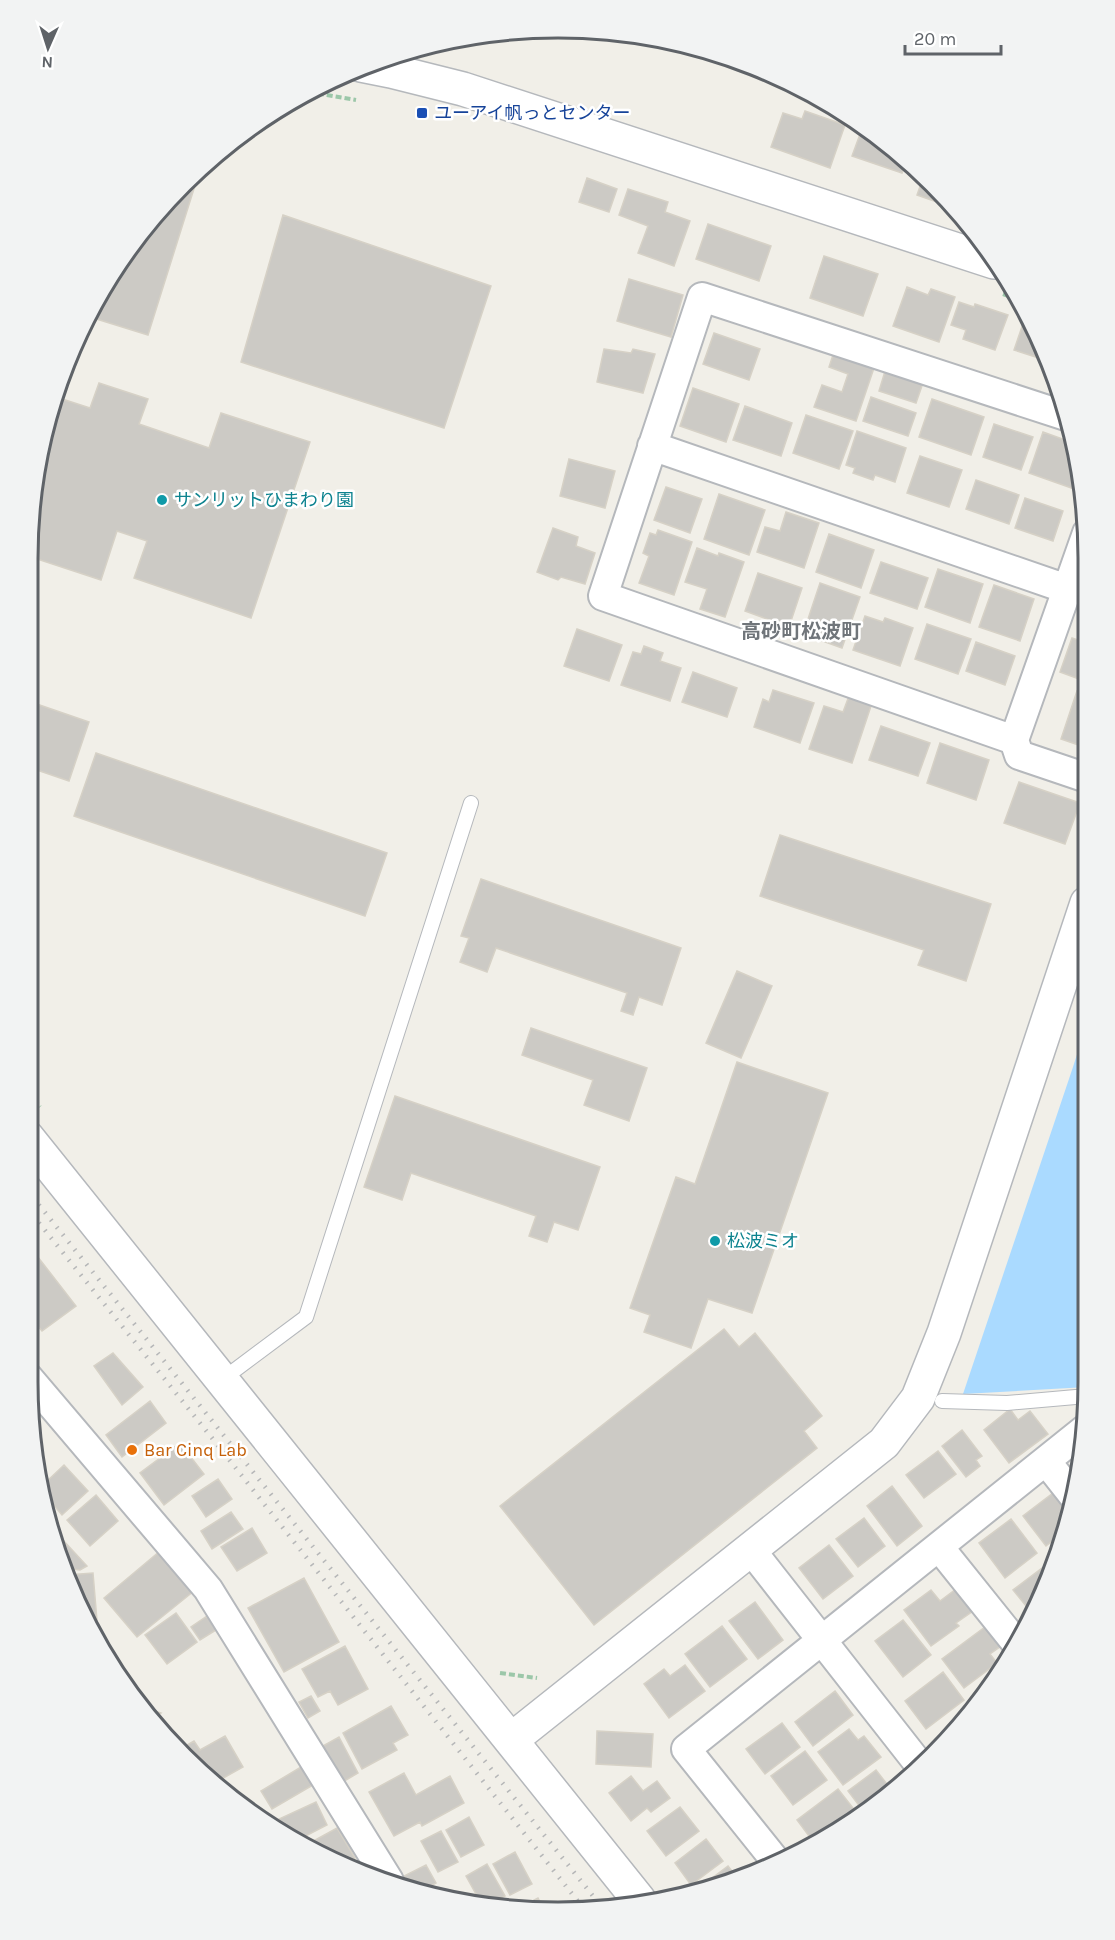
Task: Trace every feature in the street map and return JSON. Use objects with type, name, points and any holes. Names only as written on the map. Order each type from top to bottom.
[{"type":"street","points":[[380,69],[463,89],[975,248]]},
{"type":"street","points":[[1014,740],[603,596],[702,297],[1057,413]]},
{"type":"street","points":[[652,446],[1067,589]]},
{"type":"street","points":[[1078,562],[1014,740],[1019,755],[1078,775]]},
{"type":"street","points":[[511,1740],[884,1443],[918,1398],[944,1333],[1078,930]]},
{"type":"street","points":[[38,1151],[636,1896]]},
{"type":"street","points":[[38,1392],[208,1589],[384,1873]]},
{"type":"street","points":[[772,1856],[686,1749],[1074,1438]]},
{"type":"street","points":[[1046,1461],[1067,1488]]},
{"type":"street","points":[[939,1547],[1011,1637]]},
{"type":"street","points":[[751,1550],[915,1759]]},
{"type":"lane","points":[[223,1379],[306,1317],[471,803]]},
{"type":"lane","points":[[942,1401],[1007,1403],[1077,1397]]},
{"type":"water","points":[[1078,1051],[1078,1388],[963,1394]]},
{"type":"building","points":[[805,111],[845,125],[830,168],[771,147],[783,113],[802,119]]},
{"type":"building","points":[[860,135],[903,170],[902,173],[852,156]]},
{"type":"building","points":[[587,178],[617,189],[609,212],[579,202]]},
{"type":"building","points":[[195,185],[148,335],[96,319],[107,297],[145,241]]},
{"type":"building","points":[[920,186],[936,202],[917,195]]},
{"type":"building","points":[[628,189],[668,202],[665,212],[690,221],[674,266],[638,253],[648,226],[619,215]]},
{"type":"building","points":[[283,215],[491,286],[444,428],[241,362]]},
{"type":"building","points":[[708,224],[771,246],[759,281],[696,259]]},
{"type":"building","points":[[824,256],[878,274],[863,316],[810,298]]},
{"type":"building","points":[[629,279],[683,295],[671,337],[617,321]]},
{"type":"building","points":[[907,287],[928,295],[931,289],[955,297],[939,342],[893,326]]},
{"type":"building","points":[[959,302],[974,307],[975,304],[1008,315],[995,350],[963,339],[966,330],[951,325]]},
{"type":"building","points":[[1023,325],[1037,358],[1014,350]]},
{"type":"building","points":[[714,333],[760,349],[749,380],[703,364]]},
{"type":"building","points":[[604,349],[631,353],[633,349],[655,354],[643,393],[597,382]]},
{"type":"building","points":[[834,352],[875,365],[856,421],[814,407],[822,385],[842,392],[848,374],[829,367]]},
{"type":"building","points":[[886,368],[924,380],[916,403],[879,391]]},
{"type":"building","name":"サンリットひまわり園","points":[[99,383],[148,399],[139,424],[209,448],[221,413],[310,442],[251,618],[134,578],[147,541],[117,531],[101,580],[38,559],[39,523],[47,456],[62,399],[90,408]]},
{"type":"building","points":[[693,388],[739,404],[726,442],[680,426]]},
{"type":"building","points":[[871,397],[916,413],[908,436],[863,421]]},
{"type":"building","points":[[932,399],[984,417],[971,455],[919,437]]},
{"type":"building","points":[[745,406],[792,423],[781,456],[733,440]]},
{"type":"building","points":[[806,415],[853,431],[839,469],[793,453]]},
{"type":"building","points":[[994,424],[1033,437],[1021,470],[983,457]]},
{"type":"building","points":[[857,431],[906,448],[895,482],[875,475],[873,480],[853,473],[855,468],[846,465]]},
{"type":"building","points":[[1043,432],[1064,440],[1073,489],[1029,473]]},
{"type":"building","points":[[920,456],[962,470],[949,507],[907,493]]},
{"type":"building","points":[[569,459],[615,471],[605,508],[560,496]]},
{"type":"building","points":[[976,480],[1019,495],[1009,524],[966,509]]},
{"type":"building","points":[[666,487],[702,499],[690,533],[654,520]]},
{"type":"building","points":[[719,494],[765,510],[749,555],[704,539]]},
{"type":"building","points":[[1025,498],[1063,511],[1053,541],[1015,528]]},
{"type":"building","points":[[786,512],[819,523],[804,568],[757,552],[765,527],[780,531]]},
{"type":"building","points":[[553,528],[578,537],[576,546],[595,553],[585,584],[561,577],[558,580],[537,572]]},
{"type":"building","points":[[658,530],[692,542],[674,595],[639,583],[649,556],[643,553],[650,533],[656,535]]},
{"type":"building","points":[[829,534],[874,550],[861,588],[816,572]]},
{"type":"building","points":[[697,548],[744,562],[725,617],[700,609],[707,589],[685,582]]},
{"type":"building","points":[[881,562],[928,578],[917,609],[870,593]]},
{"type":"building","points":[[938,569],[983,584],[970,623],[925,607]]},
{"type":"building","points":[[758,573],[802,588],[789,627],[745,611]]},
{"type":"building","points":[[820,583],[860,597],[842,648],[803,634]]},
{"type":"building","points":[[994,585],[1034,599],[1020,641],[979,627]]},
{"type":"building","points":[[865,616],[883,622],[885,618],[913,628],[900,666],[853,650]]},
{"type":"building","points":[[927,624],[971,639],[958,674],[915,659]]},
{"type":"building","points":[[577,629],[622,645],[609,681],[564,666]]},
{"type":"building","points":[[1072,638],[1078,640],[1078,679],[1060,672]]},
{"type":"building","points":[[976,642],[1015,656],[1005,685],[966,671]]},
{"type":"building","points":[[644,646],[663,653],[660,661],[681,668],[670,701],[621,685],[633,652],[641,654]]},
{"type":"building","points":[[693,672],[737,688],[727,717],[682,702]]},
{"type":"building","points":[[773,690],[814,703],[800,743],[754,727],[763,699],[769,702]]},
{"type":"building","points":[[1077,691],[1078,691],[1078,745],[1061,739]]},
{"type":"building","points":[[849,696],[872,703],[852,763],[809,749],[824,706],[843,712]]},
{"type":"building","points":[[38,704],[89,722],[69,781],[38,770]]},
{"type":"building","points":[[881,726],[930,743],[918,776],[869,760]]},
{"type":"building","points":[[940,743],[989,760],[976,800],[927,783]]},
{"type":"building","points":[[96,753],[387,853],[365,916],[74,816]]},
{"type":"building","points":[[1019,782],[1078,802],[1078,808],[1065,844],[1004,823]]},
{"type":"building","points":[[780,835],[991,904],[966,981],[918,965],[924,950],[760,896]]},
{"type":"building","points":[[481,879],[681,948],[662,1005],[639,997],[633,1015],[621,1011],[627,993],[496,948],[487,972],[460,962],[469,938],[461,936]]},
{"type":"building","points":[[737,971],[772,986],[741,1058],[706,1043]]},
{"type":"building","points":[[531,1028],[647,1068],[629,1121],[584,1105],[593,1080],[522,1055]]},
{"type":"building","name":"松波ミオ","points":[[737,1062],[828,1093],[752,1313],[708,1299],[691,1348],[644,1332],[650,1315],[630,1308],[676,1177],[695,1184]]},
{"type":"building","points":[[395,1096],[600,1167],[578,1230],[554,1222],[547,1242],[529,1236],[536,1216],[411,1173],[402,1200],[364,1187]]},
{"type":"building","points":[[38,1257],[76,1306],[42,1331],[38,1326]]},
{"type":"building","points":[[724,1329],[739,1347],[755,1333],[822,1416],[804,1431],[817,1448],[594,1625],[500,1506]]},
{"type":"building","points":[[113,1353],[143,1387],[122,1405],[94,1366]]},
{"type":"building","points":[[150,1401],[166,1423],[122,1457],[106,1435]]},
{"type":"building","points":[[1010,1409],[1018,1420],[1030,1411],[1048,1434],[1009,1463],[984,1430]]},
{"type":"building","points":[[962,1430],[982,1456],[976,1460],[980,1466],[966,1477],[942,1446]]},
{"type":"building","points":[[180,1443],[204,1474],[164,1505],[140,1473]]},
{"type":"building","points":[[938,1451],[956,1474],[924,1498],[906,1475]]},
{"type":"building","points":[[64,1465],[88,1491],[62,1515],[51,1503],[47,1481]]},
{"type":"building","points":[[218,1479],[232,1499],[206,1517],[192,1496]]},
{"type":"building","points":[[892,1486],[922,1526],[897,1546],[867,1506]]},
{"type":"building","points":[[1053,1493],[1063,1505],[1053,1541],[1046,1546],[1023,1516]]},
{"type":"building","points":[[96,1495],[118,1521],[90,1546],[67,1520]]},
{"type":"building","points":[[231,1512],[243,1529],[212,1549],[201,1531]]},
{"type":"building","points":[[864,1518],[885,1546],[858,1567],[836,1539]]},
{"type":"building","points":[[1011,1519],[1037,1553],[1005,1578],[979,1543]]},
{"type":"building","points":[[252,1528],[267,1553],[237,1571],[221,1547]]},
{"type":"building","points":[[62,1540],[87,1566],[80,1570],[72,1569]]},
{"type":"building","points":[[829,1545],[853,1576],[823,1599],[799,1568]]},
{"type":"building","points":[[160,1551],[194,1591],[137,1637],[104,1598]]},
{"type":"building","points":[[1043,1567],[1026,1606],[1013,1590]]},
{"type":"building","points":[[93,1573],[97,1621],[91,1612],[74,1574]]},
{"type":"building","points":[[304,1578],[339,1642],[284,1672],[248,1608]]},
{"type":"building","points":[[956,1589],[973,1611],[956,1623],[959,1626],[931,1646],[904,1610],[931,1590],[940,1601]]},
{"type":"building","points":[[755,1602],[783,1640],[758,1659],[729,1621]]},
{"type":"building","points":[[176,1613],[197,1642],[167,1664],[145,1635]]},
{"type":"building","points":[[207,1616],[216,1630],[200,1640],[191,1627]]},
{"type":"building","points":[[903,1620],[931,1655],[903,1677],[875,1641]]},
{"type":"building","points":[[989,1624],[1004,1644],[990,1654],[996,1662],[993,1666],[964,1688],[942,1659]]},
{"type":"building","points":[[722,1626],[747,1659],[710,1687],[685,1654]]},
{"type":"building","points":[[345,1646],[368,1689],[338,1705],[330,1691],[318,1697],[302,1669]]},
{"type":"building","points":[[685,1665],[705,1691],[669,1718],[644,1684],[664,1669],[670,1676]]},
{"type":"building","points":[[943,1672],[964,1700],[926,1729],[905,1701]]},
{"type":"building","points":[[835,1691],[853,1715],[813,1746],[795,1722]]},
{"type":"building","points":[[311,1696],[320,1711],[308,1718],[299,1702]]},
{"type":"building","points":[[391,1706],[408,1735],[393,1743],[397,1750],[362,1769],[343,1733]]},
{"type":"building","points":[[782,1723],[800,1747],[765,1774],[746,1749]]},
{"type":"building","points":[[849,1729],[858,1740],[864,1736],[881,1757],[843,1785],[818,1752]]},
{"type":"building","points":[[597,1731],[653,1734],[651,1767],[596,1764]]},
{"type":"building","points":[[225,1736],[243,1767],[222,1779],[186,1746],[194,1741],[200,1750]]},
{"type":"building","points":[[339,1737],[358,1773],[341,1783],[321,1747]]},
{"type":"building","points":[[805,1751],[827,1780],[793,1805],[771,1776]]},
{"type":"building","points":[[301,1767],[313,1785],[272,1809],[261,1791]]},
{"type":"building","points":[[876,1770],[887,1784],[859,1806],[848,1791]]},
{"type":"building","points":[[404,1773],[416,1795],[450,1776],[464,1803],[422,1826],[420,1822],[394,1836],[369,1792]]},
{"type":"building","points":[[631,1776],[643,1791],[657,1781],[670,1798],[651,1812],[647,1808],[631,1821],[609,1793]]},
{"type":"building","points":[[838,1789],[854,1809],[810,1837],[797,1820]]},
{"type":"building","points":[[316,1802],[327,1825],[304,1837],[281,1823],[279,1819]]},
{"type":"building","points":[[680,1807],[699,1831],[666,1856],[647,1831]]},
{"type":"building","points":[[469,1817],[484,1845],[461,1857],[446,1830]]},
{"type":"building","points":[[337,1828],[355,1858],[352,1860],[313,1841]]},
{"type":"building","points":[[441,1831],[458,1862],[438,1872],[421,1841]]},
{"type":"building","points":[[706,1839],[723,1861],[691,1885],[675,1863]]},
{"type":"building","points":[[515,1852],[532,1884],[510,1895],[493,1864]]},
{"type":"building","points":[[487,1864],[505,1896],[500,1899],[477,1896],[466,1876]]},
{"type":"building","points":[[426,1865],[436,1883],[430,1887],[406,1880],[404,1876]]},
{"type":"building","points":[[728,1866],[733,1872],[725,1875],[710,1880]]},
{"type":"railway","points":[[38,1204],[597,1901]]},
{"type":"railway","points":[[38,1222],[578,1901]]},
{"type":"place","name":"ユーアイ帆っとセンター","points":[[422,113]]},
{"type":"place","name":"サンリットひまわり園","points":[[162,500]]},
{"type":"place","name":"松波ミオ","points":[[715,1241]]},
{"type":"place","name":"Bar Cinq Lab","points":[[132,1450]]},
{"type":"district","name":"高砂町松波町","points":[[801,631]]}]
